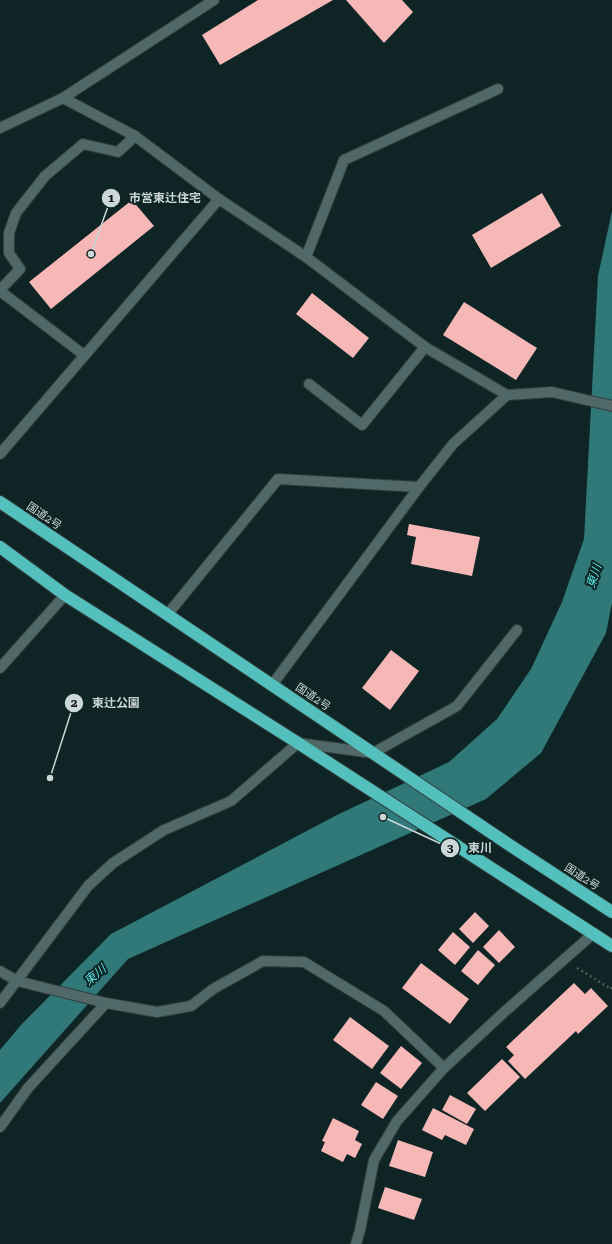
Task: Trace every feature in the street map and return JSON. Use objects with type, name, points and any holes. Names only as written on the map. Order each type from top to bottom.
[{"type":"highway","name":"国道2号","points":[[0,502],[508,844],[612,912]]},
{"type":"highway","points":[[0,547],[65,594],[612,946]]},
{"type":"street","points":[[0,128],[63,98],[214,0]]},
{"type":"street","points":[[306,257],[344,160],[498,89]]},
{"type":"street","points":[[63,98],[135,136],[219,199],[306,257],[425,347],[507,395],[552,392],[612,406]]},
{"type":"street","points":[[84,355],[0,290],[20,269],[9,253],[9,233],[16,213],[45,176],[82,144],[118,152],[135,136]]},
{"type":"street","points":[[0,454],[219,199]]},
{"type":"street","points":[[309,384],[362,425],[425,347]]},
{"type":"street","points":[[272,685],[419,487],[453,444],[507,395]]},
{"type":"street","points":[[167,615],[278,479],[419,487]]},
{"type":"street","points":[[0,668],[65,594]]},
{"type":"street","points":[[0,1003],[88,886],[113,863],[164,830],[231,801],[298,743],[373,753],[457,706],[517,630]]},
{"type":"street","points":[[356,1244],[374,1160],[397,1121],[444,1068],[502,1014],[594,933]]},
{"type":"street","points":[[0,971],[17,981],[106,1003],[157,1012],[191,1006],[213,989],[263,961],[304,962],[384,1011],[444,1068]]},
{"type":"street","points":[[0,1127],[28,1088],[106,1003]]},
{"type":"path","points":[[571,964],[611,989],[612,988]]},
{"type":"water","points":[[612,211],[612,603],[606,633],[541,753],[486,799],[128,959],[0,1103],[0,1050],[21,1025],[111,934],[337,815],[449,762],[497,719],[531,669],[562,602],[584,539],[598,276]]},
{"type":"building","points":[[258,0],[333,0],[220,65],[202,35]]},
{"type":"building","points":[[346,0],[402,0],[413,12],[384,43]]},
{"type":"building","points":[[542,193],[561,226],[491,268],[472,235]]},
{"type":"building","points":[[132,200],[154,226],[51,309],[29,282]]},
{"type":"building","points":[[312,293],[369,338],[353,358],[296,314]]},
{"type":"building","points":[[464,302],[537,348],[516,380],[443,335]]},
{"type":"building","points":[[409,524],[480,537],[472,576],[411,564],[416,537],[407,535]]},
{"type":"building","points":[[391,650],[419,671],[390,710],[362,688]]},
{"type":"building","points":[[475,912],[489,926],[473,943],[459,929]]},
{"type":"building","points":[[499,930],[515,947],[499,963],[483,947]]},
{"type":"building","points":[[453,932],[470,947],[455,965],[438,950]]},
{"type":"building","points":[[478,950],[495,965],[478,985],[461,971]]},
{"type":"building","points":[[421,963],[469,999],[450,1024],[402,988]]},
{"type":"building","points":[[574,983],[585,994],[591,988],[608,1006],[578,1034],[576,1031],[525,1079],[508,1061],[514,1055],[506,1047]]},
{"type":"building","points":[[350,1017],[389,1046],[372,1069],[333,1040]]},
{"type":"building","points":[[401,1046],[422,1063],[401,1089],[380,1073]]},
{"type":"building","points":[[502,1059],[520,1077],[485,1111],[467,1093]]},
{"type":"building","points":[[376,1082],[398,1096],[383,1119],[361,1105]]},
{"type":"building","points":[[450,1095],[476,1109],[467,1124],[442,1110]]},
{"type":"building","points":[[433,1108],[474,1129],[466,1145],[445,1135],[442,1140],[422,1130]]},
{"type":"building","points":[[333,1118],[359,1131],[355,1140],[362,1144],[355,1158],[347,1154],[343,1162],[321,1151],[325,1142],[322,1141]]},
{"type":"building","points":[[398,1140],[433,1152],[425,1177],[389,1166]]},
{"type":"building","points":[[385,1187],[422,1199],[414,1220],[378,1208]]},
{"type":"place","name":"市営東辻住宅","points":[[91,254]]},
{"type":"place","name":"東辻公園","points":[[50,778]]},
{"type":"place","name":"東川","points":[[383,817]]}]
